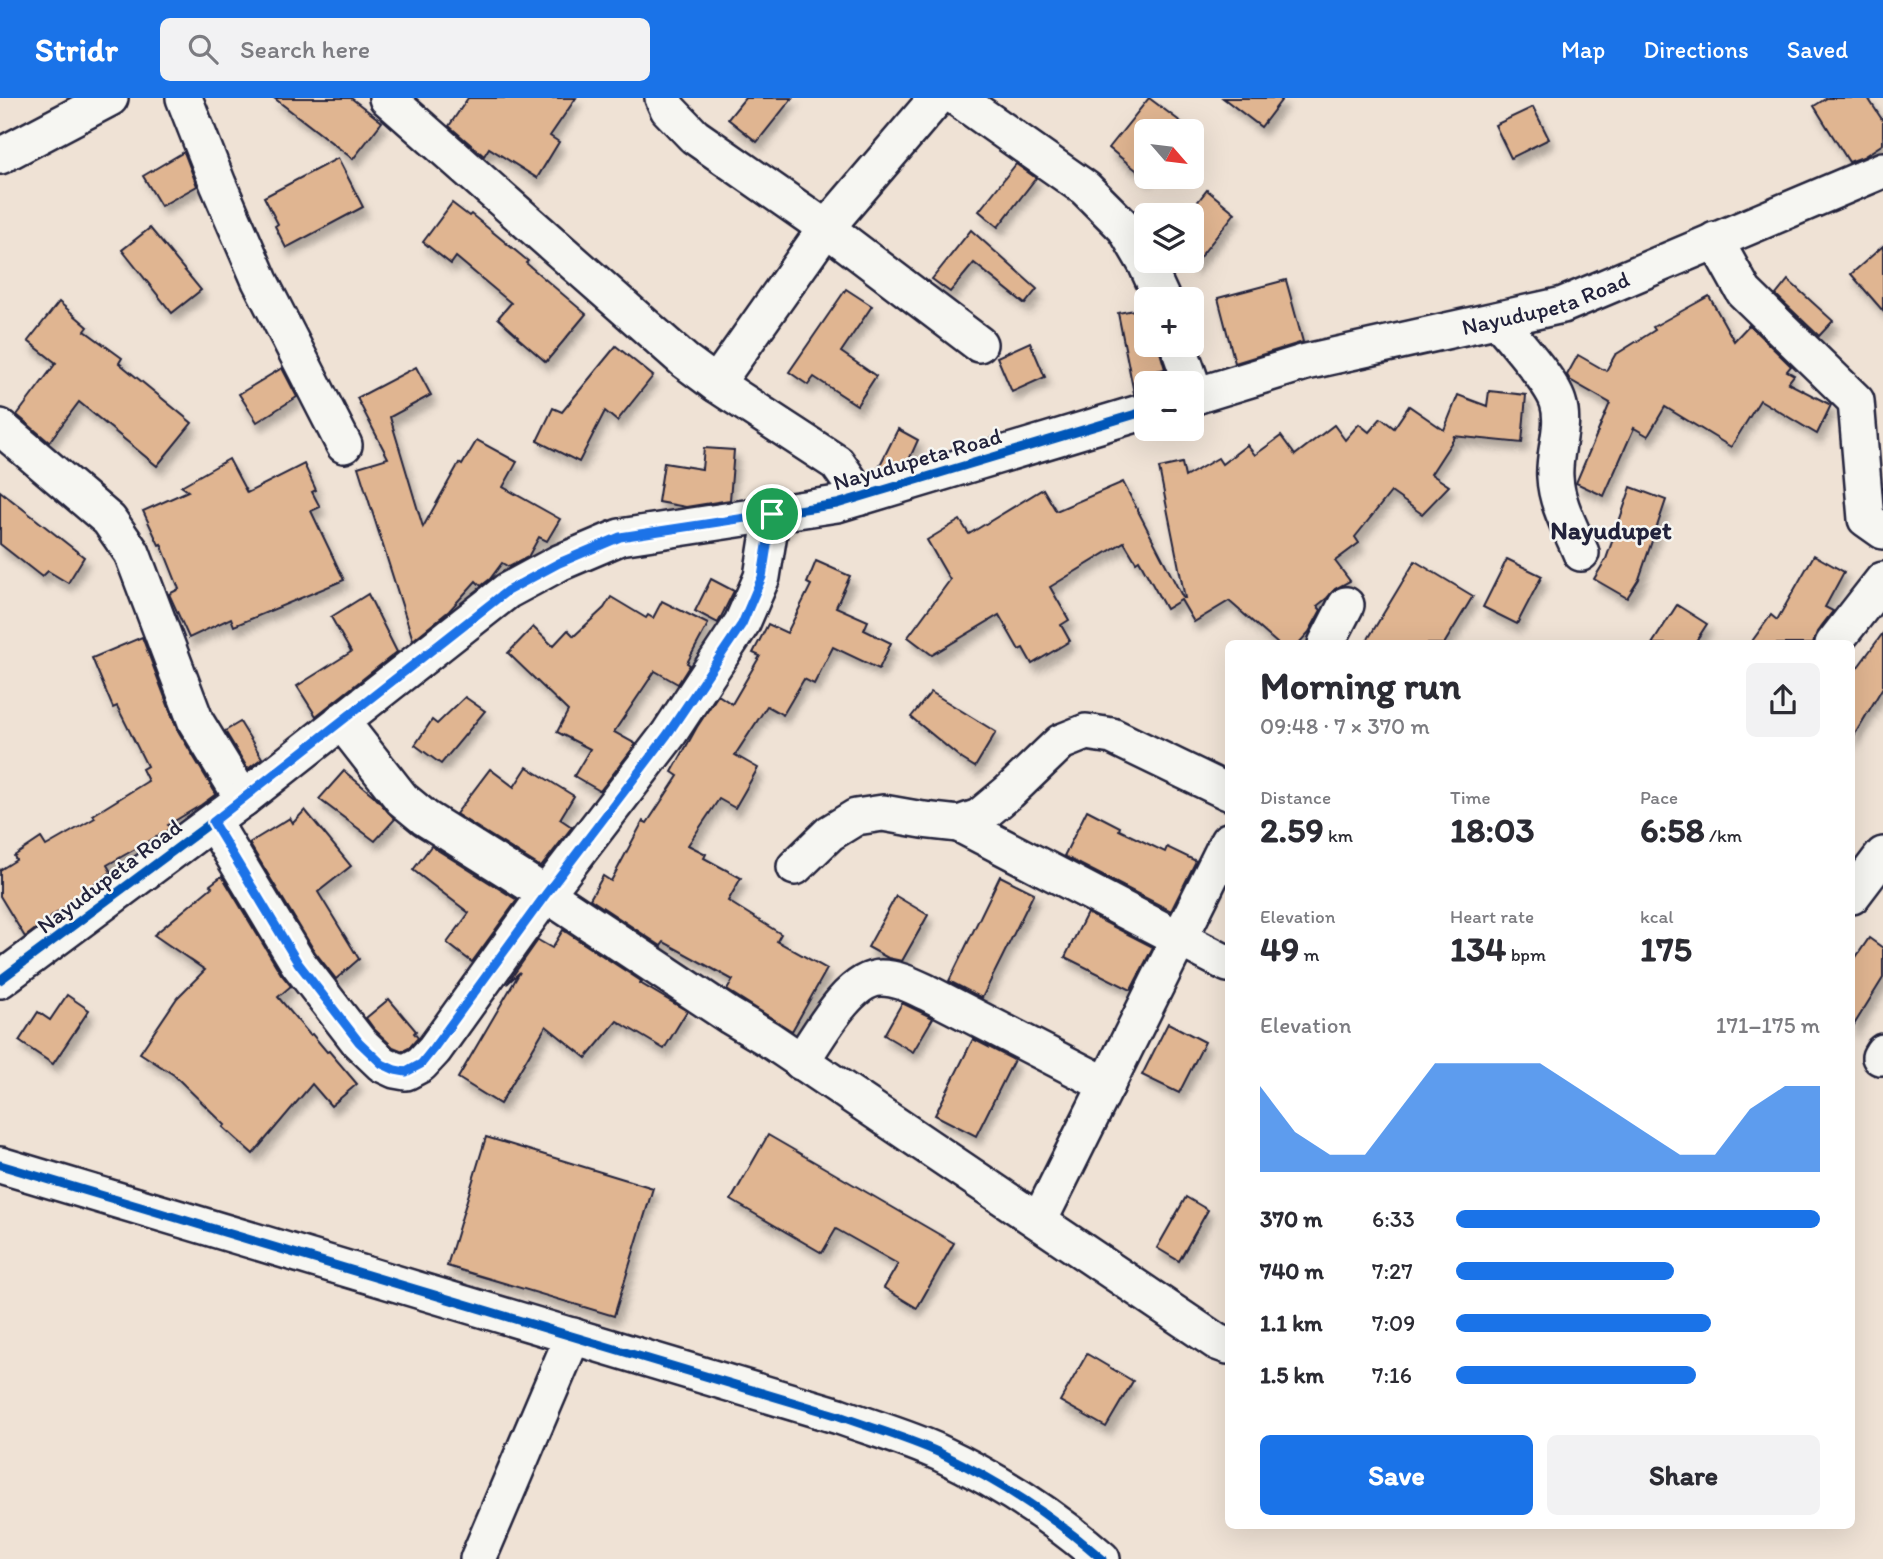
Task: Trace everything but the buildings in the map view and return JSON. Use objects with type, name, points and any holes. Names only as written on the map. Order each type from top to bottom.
[{"type":"street","points":[[0,156],[110,98]]},
{"type":"street","points":[[184,98],[260,281],[344,445]]},
{"type":"street","points":[[387,98],[685,361],[837,463],[861,497]]},
{"type":"street","points":[[663,98],[668,109],[694,136],[827,228],[979,344]]},
{"type":"street","points":[[716,384],[827,228],[937,98]]},
{"type":"street","points":[[957,98],[1085,188],[1125,228],[1157,287]]},
{"type":"street","name":"Nayudupeta Road","points":[[1204,393],[1306,362],[1563,305],[1883,170]]},
{"type":"street","points":[[1715,240],[1744,292],[1869,403],[1867,519],[1883,531]]},
{"type":"street","points":[[1498,320],[1546,381],[1558,401],[1561,420],[1555,476],[1559,498],[1581,553]]},
{"type":"street","name":"Nayudupeta Road","points":[[0,980],[243,799],[507,591],[559,563],[620,537],[837,504],[1134,415]]},
{"type":"street","points":[[0,427],[109,520],[132,553],[196,722],[243,799]]},
{"type":"street","points":[[213,822],[298,963],[359,1042],[382,1064],[395,1070],[406,1072],[421,1064],[667,735],[742,624],[762,577],[772,514]]},
{"type":"street","points":[[1836,640],[1883,580]]},
{"type":"street","points":[[1328,640],[1346,605]]},
{"type":"street","points":[[341,721],[402,799],[425,818],[802,1062],[1225,1345]]},
{"type":"street","points":[[959,824],[979,817],[1061,742],[1086,732],[1112,736],[1225,791]]},
{"type":"street","points":[[795,867],[830,833],[856,817],[883,813],[959,824],[1225,962]]},
{"type":"street","points":[[1039,1221],[1225,847]]},
{"type":"street","points":[[1855,892],[1883,855]]},
{"type":"street","points":[[802,1062],[847,996],[863,982],[879,978],[900,980],[928,993],[1107,1085]]},
{"type":"street","points":[[0,1165],[839,1416],[939,1453],[1006,1488],[1073,1534],[1102,1559]]},
{"type":"street","points":[[478,1559],[573,1336]]},
{"type":"cycle path","points":[[0,980],[243,799],[507,591],[559,563],[620,537],[837,504],[1134,415]]},
{"type":"cycle path","points":[[0,1165],[839,1416],[903,1438],[940,1453],[1005,1488],[1045,1514],[1102,1559]]},
{"type":"district","name":"Nayudupet","points":[[1611,530]]},
{"type":"route","points":[[772,514],[762,577],[742,624],[667,735],[421,1064],[406,1072],[382,1064],[359,1042],[298,963],[213,822],[507,591],[559,563],[620,537],[772,514]]}]
